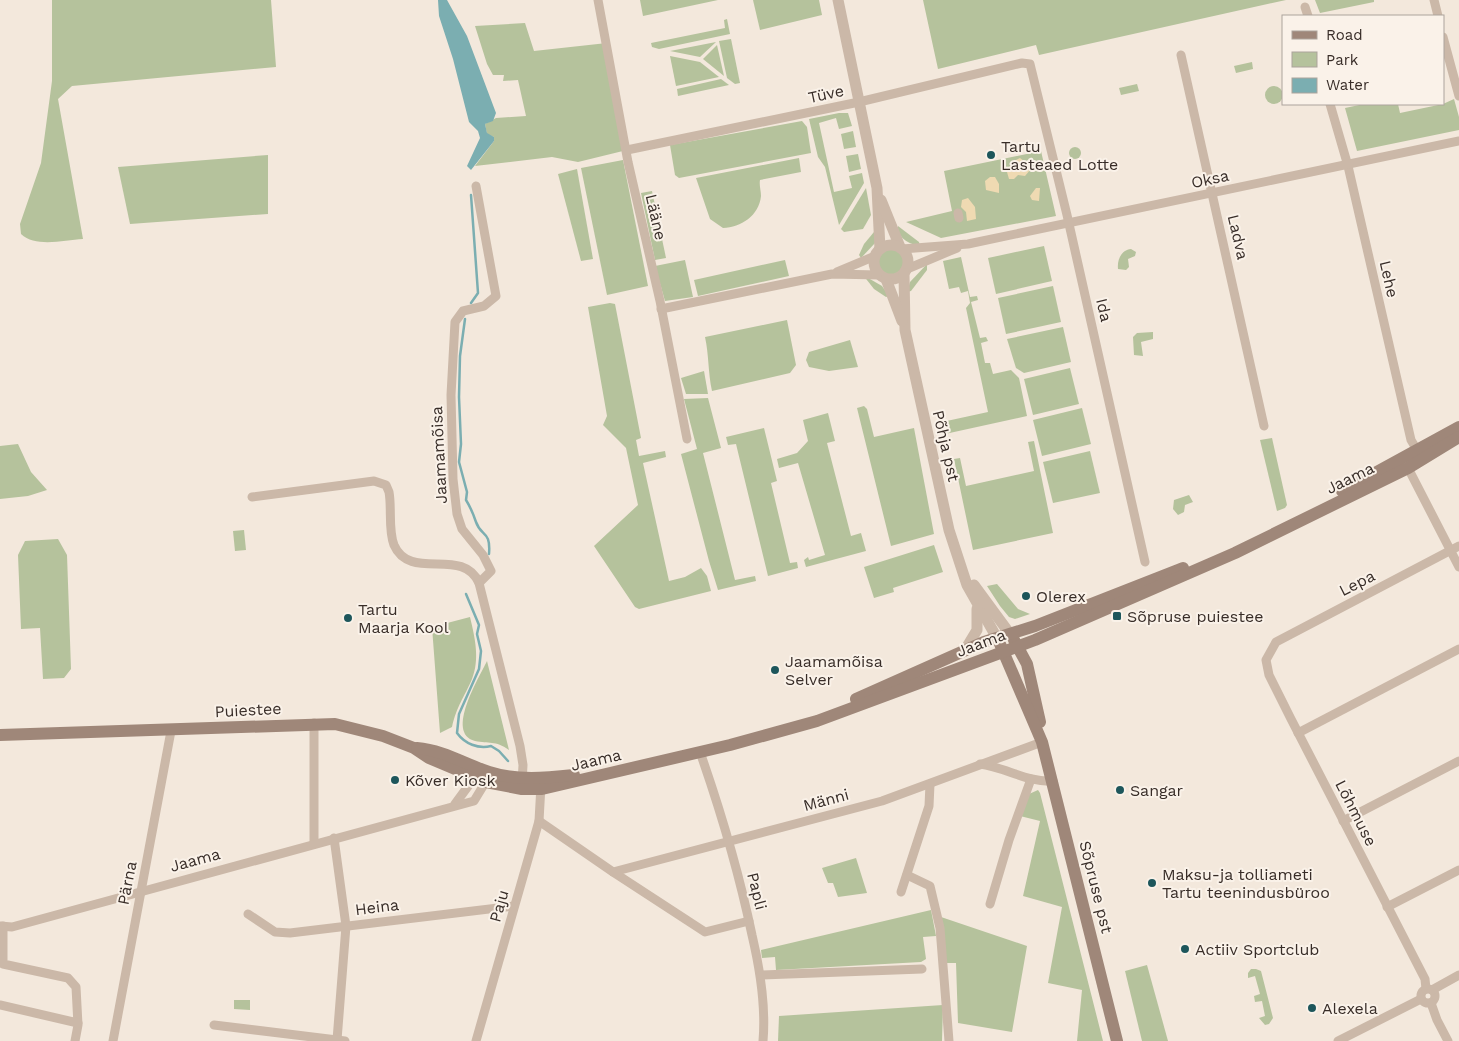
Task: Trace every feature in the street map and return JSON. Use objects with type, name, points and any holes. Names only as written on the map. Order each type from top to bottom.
[{"type":"main road","name":"Jaama","points":[[483,775],[522,784],[541,784],[700,752],[826,718],[1018,646],[1164,586],[1408,468],[1421,455],[1459,427]]},
{"type":"main road","name":"Jaama","points":[[541,784],[813,715],[869,694],[965,650],[1161,577],[1232,547],[1459,437]]},
{"type":"main road","name":"Sõpruse pst","points":[[1010,634],[1027,664],[1036,695],[1042,742]]},
{"type":"main road","name":"Sõpruse pst","points":[[997,638],[1005,651],[1042,742],[1117,1041]]},
{"type":"main road","name":"Puiestee","points":[[0,735],[171,731],[314,723],[357,728],[414,748],[429,758],[483,775]]},
{"type":"street","name":"Lääne","points":[[598,0],[626,150],[662,310],[687,439]]},
{"type":"street","points":[[832,274],[895,279],[905,272],[908,256],[901,248],[877,188],[838,0]]},
{"type":"street","points":[[1434,0],[1438,15]]},
{"type":"street","points":[[1444,41],[1459,96]]},
{"type":"street","name":"Ladva","points":[[1181,55],[1264,426]]},
{"type":"street","name":"Tüve","points":[[626,150],[859,102],[1022,64],[1030,64]]},
{"type":"street","name":"Ida","points":[[1030,64],[1069,224],[1145,562]]},
{"type":"street","name":"Lehe","points":[[1330,105],[1348,166],[1411,440],[1421,455]]},
{"type":"street","name":"Oksa","points":[[901,248],[968,244],[1348,166],[1459,141]]},
{"type":"street","name":"Jaamamõisa","points":[[476,186],[496,296],[484,306],[463,311],[455,322],[451,396],[452,479],[457,514],[462,529],[483,555],[491,571],[479,583]]},
{"type":"street","points":[[877,188],[877,253],[874,264],[882,277]]},
{"type":"street","name":"Oksa","points":[[905,272],[968,244]]},
{"type":"street","points":[[662,310],[832,274],[890,245],[901,248]]},
{"type":"street","name":"Põhja pst","points":[[905,272],[905,330]]},
{"type":"street","name":"Põhja pst","points":[[882,277],[905,330],[944,511],[961,568],[976,604],[997,638]]},
{"type":"street","points":[[1408,468],[1455,548],[1459,567]]},
{"type":"street","points":[[252,497],[381,482],[386,485],[389,492],[393,542],[399,553],[417,564],[456,564],[467,569],[479,583],[520,746],[523,765],[522,784]]},
{"type":"street","name":"Lepa","points":[[1272,650],[1276,642],[1455,548]]},
{"type":"street","name":"Põhja pst","points":[[961,568],[1010,634]]},
{"type":"street","points":[[965,650],[977,630],[976,604]]},
{"type":"street","points":[[1298,733],[1459,649]]},
{"type":"street","name":"Lõhmuse","points":[[1272,650],[1266,660],[1269,675],[1429,990]]},
{"type":"street","points":[[314,723],[314,844]]},
{"type":"street","name":"Pärna","points":[[113,1041],[171,731]]},
{"type":"street","name":"Männi","points":[[613,872],[882,801],[1001,755],[1042,742]]},
{"type":"street","name":"Papli","points":[[700,752],[728,841],[761,975],[762,1041]]},
{"type":"street","points":[[1001,755],[1003,768]]},
{"type":"street","points":[[1343,821],[1459,761]]},
{"type":"street","points":[[980,764],[1003,768],[1041,782],[1053,781]]},
{"type":"street","points":[[455,804],[483,775]]},
{"type":"street","name":"Jaama","points":[[2,926],[12,927],[455,804],[474,801],[483,775]]},
{"type":"street","points":[[990,904],[1009,840],[1031,779]]},
{"type":"street","name":"Paju","points":[[476,1041],[539,822],[541,784]]},
{"type":"street","points":[[901,892],[929,806],[930,784]]},
{"type":"street","points":[[539,822],[704,932],[749,921]]},
{"type":"street","points":[[214,1025],[341,1040],[346,926],[334,838]]},
{"type":"street","points":[[1387,907],[1459,870]]},
{"type":"street","points":[[907,875],[930,886],[940,928],[949,1041]]},
{"type":"street","name":"Heina","points":[[248,914],[275,932],[290,934],[514,906]]},
{"type":"street","points":[[2,926],[2,963],[68,978],[76,987],[78,1023],[75,1041]]},
{"type":"street","points":[[761,975],[922,969]]},
{"type":"street","points":[[1421,999],[1421,994],[1459,975]]},
{"type":"street","points":[[1429,990],[1435,998],[1431,1003]]},
{"type":"street","points":[[1421,999],[1424,1003],[1431,1003]]},
{"type":"street","points":[[1338,1041],[1421,999]]},
{"type":"street","points":[[1431,1003],[1448,1041]]},
{"type":"street","points":[[0,1005],[78,1023]]},
{"type":"green space","points":[[52,0],[271,0],[276,67],[72,86],[58,99],[83,239],[42,242],[34,241],[21,234],[20,224],[41,163],[52,81]]},
{"type":"green space","points":[[640,0],[718,0],[643,16]]},
{"type":"green space","points":[[753,0],[819,0],[822,15],[760,30]]},
{"type":"green space","points":[[923,0],[1286,0],[1039,55],[1036,45],[938,69]]},
{"type":"green space","points":[[1315,0],[1374,0],[1374,2],[1320,13]]},
{"type":"green space","points":[[727,19],[730,34],[659,49],[652,47],[651,43],[725,28],[724,20]]},
{"type":"green space","points":[[525,23],[534,51],[607,43],[627,150],[578,162],[552,157],[475,166],[494,141],[494,137],[487,134],[485,124],[496,118],[526,116],[518,80],[503,81],[504,75],[493,75],[487,64],[475,26]]},
{"type":"green space","points":[[731,39],[740,83],[735,84],[727,78],[719,41]]},
{"type":"green space","points":[[716,42],[700,57],[670,51]]},
{"type":"green space","points":[[717,45],[724,76],[703,59]]},
{"type":"green space","points":[[670,56],[700,62],[719,77],[676,86]]},
{"type":"green space","points":[[1252,62],[1253,69],[1236,73],[1234,66]]},
{"type":"green space","points":[[721,79],[729,85],[678,96],[677,89]]},
{"type":"green space","points":[[1137,84],[1139,91],[1121,95],[1119,88]]},
{"type":"green space","points":[[1278,86],[1281,88],[1281,102],[1270,104],[1267,102],[1265,91],[1267,88]]},
{"type":"green space","points":[[1454,99],[1459,117],[1459,130],[1357,151],[1345,108],[1359,105],[1398,105],[1400,113],[1444,104]]},
{"type":"green space","points":[[848,113],[852,126],[839,129],[836,118],[819,123],[834,192],[852,188],[849,176],[862,173],[864,183],[839,225],[825,167],[818,157],[809,119]]},
{"type":"green space","points":[[802,121],[807,127],[811,153],[679,178],[675,175],[670,145]]},
{"type":"green space","points":[[853,131],[856,147],[844,149],[841,134]]},
{"type":"green space","points":[[1073,147],[1077,147],[1081,153],[1077,159],[1073,159],[1069,155],[1069,151]]},
{"type":"green space","points":[[1041,151],[1056,216],[941,238],[906,222],[952,211],[944,171]]},
{"type":"green space","points":[[858,154],[861,169],[849,172],[846,156]]},
{"type":"green space","points":[[268,155],[268,214],[130,224],[118,167]]},
{"type":"green space","points":[[799,158],[801,172],[760,180],[760,203],[753,215],[748,219],[742,223],[723,228],[710,219],[696,178]]},
{"type":"green space","points":[[623,160],[648,286],[607,295],[581,168]]},
{"type":"green space","points":[[577,169],[593,259],[581,261],[558,174]]},
{"type":"green space","points":[[866,188],[871,215],[863,229],[844,232],[841,229]]},
{"type":"green space","points":[[652,191],[666,258],[655,260],[641,193]]},
{"type":"green space","points":[[898,226],[919,242],[920,246],[904,240],[899,234]]},
{"type":"green space","points":[[874,232],[876,242],[861,258],[859,255],[864,244]]},
{"type":"green space","points":[[1044,246],[1052,281],[996,294],[988,258]]},
{"type":"green space","points":[[891,248],[901,252],[905,262],[901,272],[891,276],[881,272],[877,262],[881,252]]},
{"type":"green space","points":[[1131,249],[1136,252],[1135,256],[1128,259],[1129,267],[1126,270],[1118,269],[1120,256],[1125,251]]},
{"type":"green space","points":[[961,257],[970,297],[977,296],[978,300],[971,302],[980,338],[986,337],[988,341],[981,343],[985,363],[990,363],[993,374],[1011,370],[1019,378],[1027,416],[945,434],[942,422],[988,412],[966,308],[970,303],[968,291],[961,293],[959,287],[949,289],[943,261]]},
{"type":"green space","points":[[685,260],[693,297],[665,301],[655,266]]},
{"type":"green space","points":[[785,260],[789,276],[698,296],[694,280]]},
{"type":"green space","points":[[927,264],[927,270],[911,291],[907,292],[910,282]]},
{"type":"green space","points":[[863,275],[882,286],[889,296],[886,297],[874,289]]},
{"type":"green space","points":[[1053,286],[1061,322],[1006,334],[998,298]]},
{"type":"green space","points":[[610,303],[615,304],[641,438],[636,440],[639,456],[665,451],[666,457],[643,463],[669,581],[685,577],[701,568],[707,576],[711,591],[639,609],[635,607],[594,546],[638,505],[626,448],[603,425],[607,416],[588,307]]},
{"type":"green space","points":[[787,320],[796,365],[790,373],[712,391],[705,337]]},
{"type":"green space","points":[[1063,327],[1071,362],[1024,373],[1016,368],[1007,339]]},
{"type":"green space","points":[[1153,332],[1153,339],[1141,342],[1143,356],[1134,355],[1133,337],[1137,333]]},
{"type":"green space","points":[[850,340],[858,367],[829,371],[809,367],[806,360],[809,352]]},
{"type":"green space","points":[[1070,368],[1079,404],[1033,415],[1024,379]]},
{"type":"green space","points":[[704,371],[708,394],[686,394],[681,378]]},
{"type":"green space","points":[[708,398],[721,448],[703,453],[735,580],[755,576],[756,581],[718,590],[681,454],[697,449],[684,399]]},
{"type":"green space","points":[[864,406],[867,409],[874,437],[914,428],[934,534],[891,546],[857,408]]},
{"type":"green space","points":[[1082,408],[1091,444],[1042,456],[1033,420]]},
{"type":"green space","points":[[828,413],[835,441],[827,443],[851,536],[861,533],[866,551],[806,567],[804,560],[808,557],[809,560],[825,555],[798,463],[779,468],[777,459],[797,453],[808,441],[803,420]]},
{"type":"green space","points":[[764,428],[777,481],[771,483],[790,563],[797,562],[798,568],[768,576],[736,444],[728,445],[726,437]]},
{"type":"green space","points":[[1272,438],[1287,505],[1285,508],[1277,511],[1260,440]]},
{"type":"green space","points":[[1034,441],[1053,533],[973,550],[954,459],[960,458],[966,486],[1034,471],[1028,442]]},
{"type":"green space","points":[[18,444],[31,472],[47,490],[28,496],[0,499],[0,446]]},
{"type":"green space","points":[[1090,451],[1100,493],[1053,503],[1043,462]]},
{"type":"green space","points":[[1189,495],[1193,502],[1185,505],[1184,512],[1178,515],[1173,509],[1174,500]]},
{"type":"green space","points":[[244,530],[246,550],[235,551],[233,531]]},
{"type":"green space","points":[[58,539],[67,555],[71,669],[64,678],[43,679],[40,628],[21,629],[18,555],[25,541]]},
{"type":"green space","points":[[934,545],[943,572],[893,588],[894,592],[874,598],[864,567]]},
{"type":"green space","points":[[997,584],[1018,609],[1030,614],[1015,619],[1009,617],[987,586]]},
{"type":"green space","points":[[470,617],[476,648],[476,664],[472,679],[458,707],[452,727],[440,733],[432,627]]},
{"type":"green space","points":[[487,661],[509,750],[496,744],[475,741],[467,736],[463,728],[467,704]]},
{"type":"green space","points":[[1038,790],[1103,1041],[1077,1041],[1082,990],[1048,983],[1062,907],[1023,896],[1040,821],[1020,816],[1029,794]]},
{"type":"green space","points":[[856,858],[867,893],[838,897],[833,883],[828,883],[822,868]]},
{"type":"green space","points":[[931,910],[936,936],[923,937],[926,959],[921,962],[776,970],[775,957],[762,958],[761,950]]},
{"type":"green space","points":[[941,917],[1027,946],[1012,1032],[958,1023],[956,963],[946,963]]},
{"type":"green space","points":[[1147,965],[1168,1041],[1142,1041],[1125,971]]},
{"type":"green space","points":[[1251,969],[1261,971],[1273,1018],[1269,1024],[1265,1025],[1259,1018],[1265,1016],[1262,1001],[1255,1002],[1254,996],[1260,994],[1255,976],[1248,978],[1248,973]]},
{"type":"green space","points":[[234,1000],[250,1000],[250,1010],[234,1009]]},
{"type":"green space","points":[[943,1005],[942,1041],[778,1041],[779,1016]]},
{"type":"sand","points":[[1020,158],[1030,166],[1030,170],[1025,176],[1018,175],[1014,179],[1009,179],[1007,172],[1013,168],[1014,161]]},
{"type":"sand","points":[[990,177],[995,177],[999,184],[999,193],[986,190],[985,181]]},
{"type":"sand","points":[[1036,188],[1040,188],[1039,201],[1032,200],[1030,196]]},
{"type":"sand","points":[[968,198],[975,207],[976,219],[967,221],[966,212],[961,207],[962,200]]},
{"type":"water","points":[[438,0],[447,0],[467,36],[496,113],[493,121],[485,124],[487,133],[494,137],[494,141],[471,170],[467,166],[480,138],[478,131],[469,122],[453,59],[439,16]]},
{"type":"waterway","points":[[471,195],[478,293],[471,303]]},
{"type":"waterway","points":[[465,319],[460,356],[461,444],[459,462],[467,492],[466,500],[478,527],[489,541],[489,554]]},
{"type":"waterway","points":[[466,594],[479,625],[477,634],[481,651],[479,669],[459,714],[457,733],[472,745],[481,747],[491,746],[499,751],[508,761]]},
{"type":"place","name":"Tartu Lasteaed Lotte","points":[[991,155]]},
{"type":"place","name":"Olerex","points":[[1026,596]]},
{"type":"place","name":"Sõpruse puiestee","points":[[1117,616]]},
{"type":"place","name":"Tartu Maarja Kool","points":[[348,618]]},
{"type":"place","name":"Jaamamõisa Selver","points":[[775,670]]},
{"type":"place","name":"Kõver Kiosk","points":[[395,780]]},
{"type":"place","name":"Sangar","points":[[1120,790]]},
{"type":"place","name":"Maksu-ja tolliameti Tartu teenindusbüroo","points":[[1152,883]]},
{"type":"place","name":"Actiiv Sportclub","points":[[1185,949]]},
{"type":"place","name":"Alexela","points":[[1312,1008]]}]
